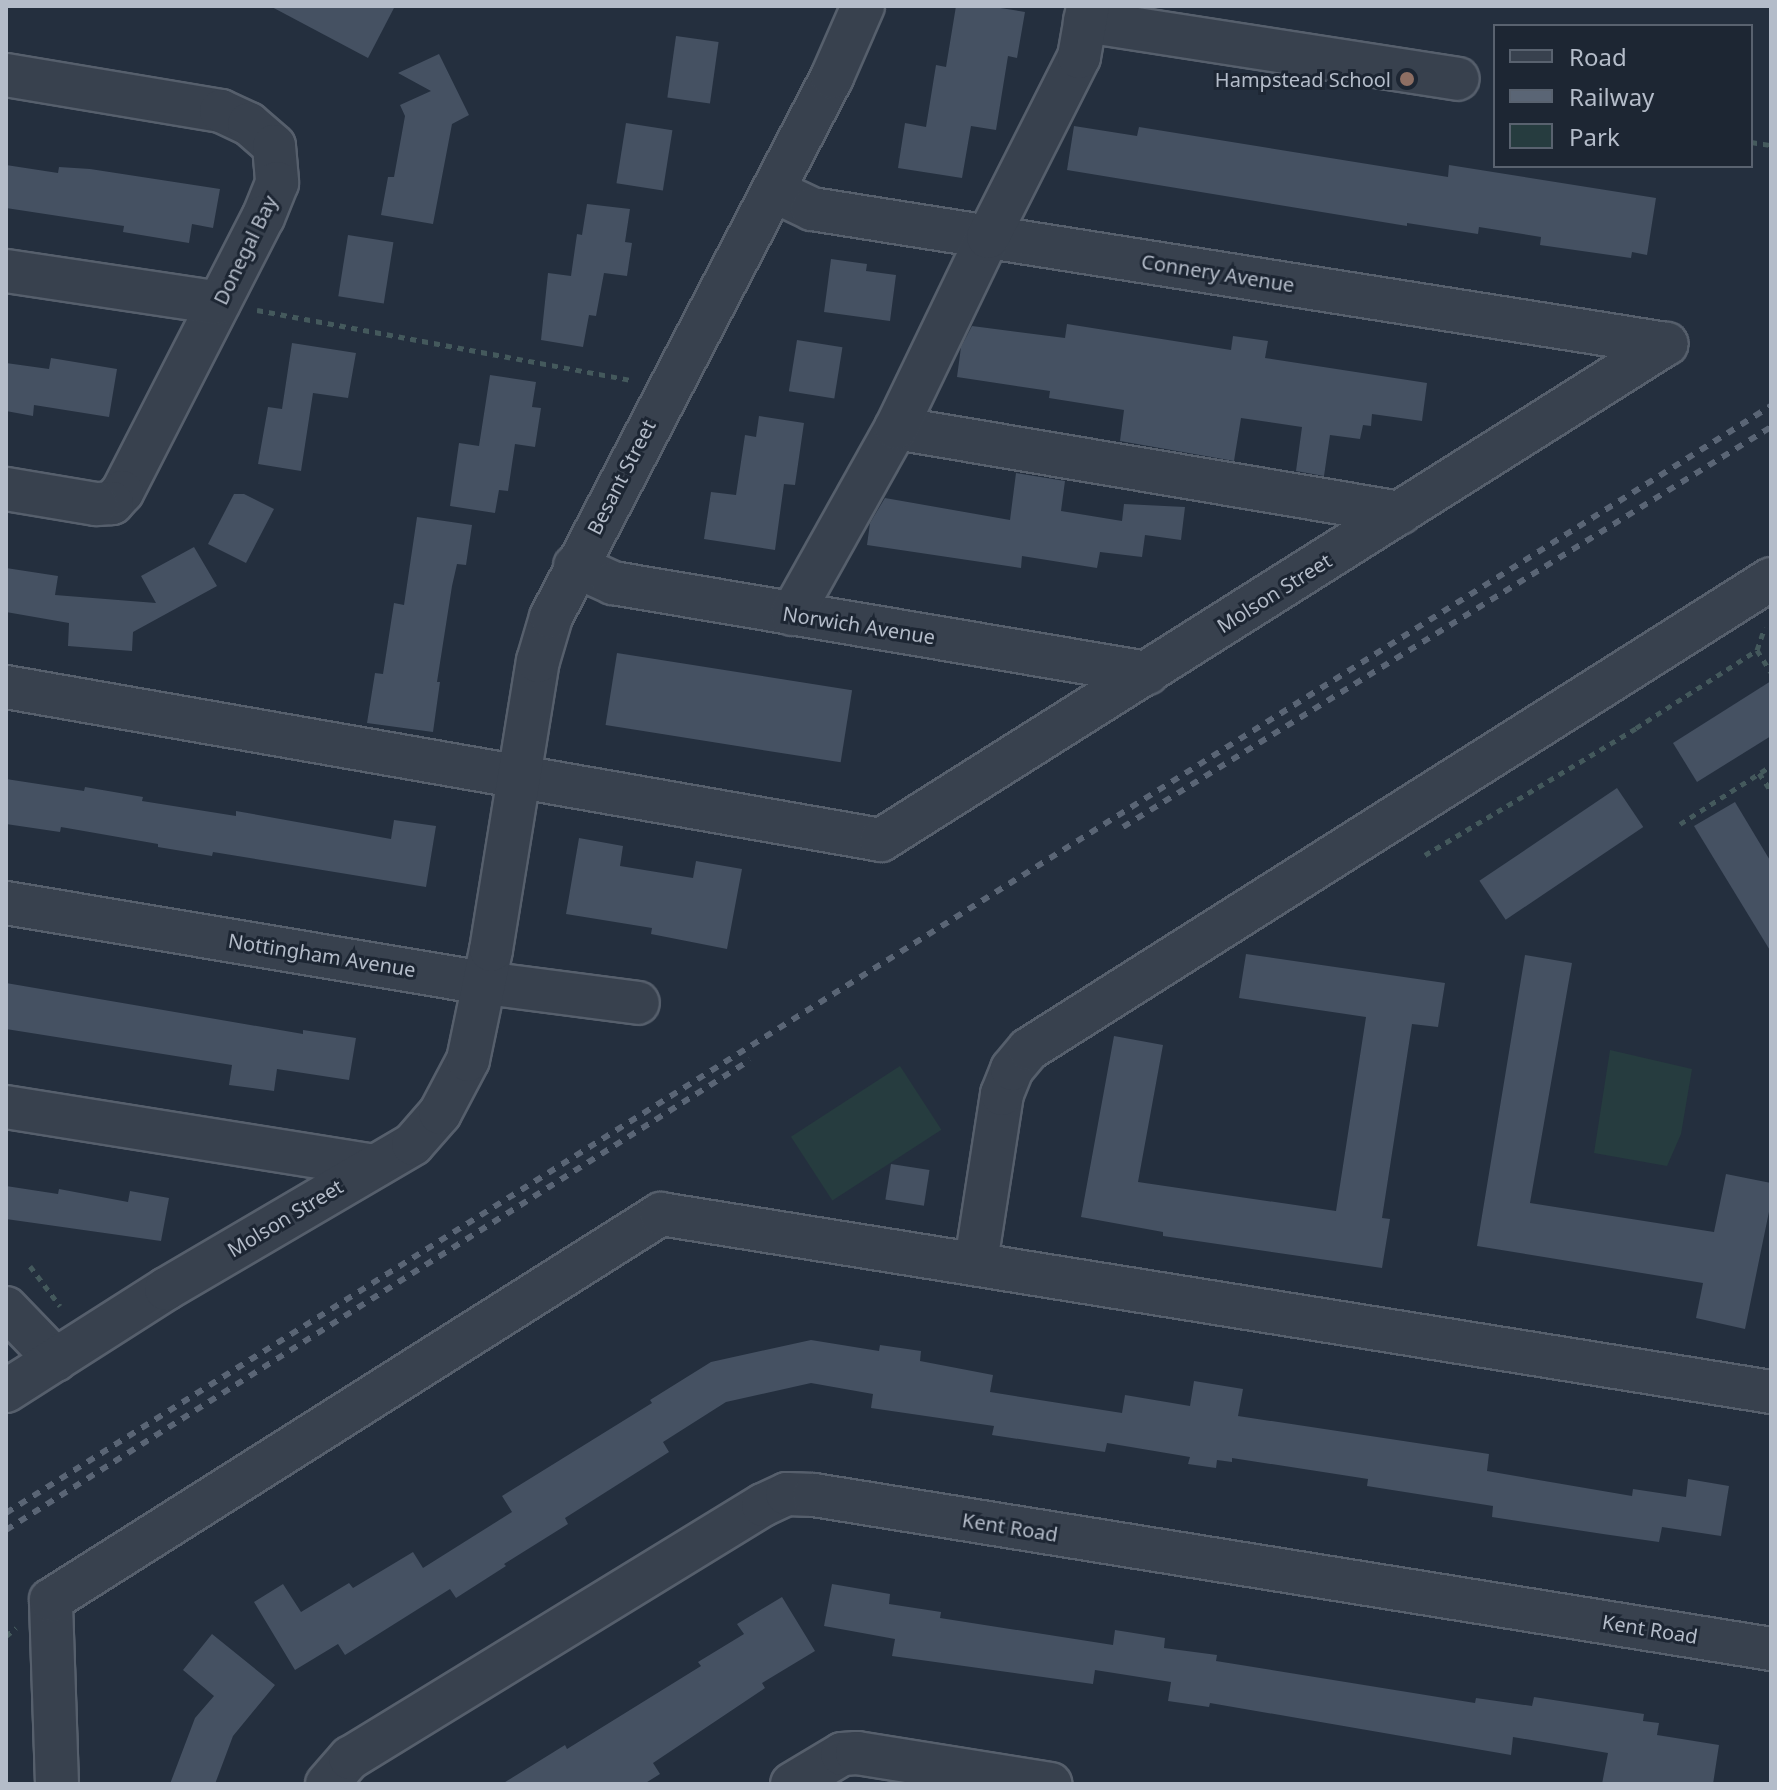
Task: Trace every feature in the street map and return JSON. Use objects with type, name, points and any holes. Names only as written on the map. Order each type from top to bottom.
[{"type":"street","name":"Besant Street","points":[[485,983],[543,639],[558,599],[774,191],[844,54],[863,6]]},
{"type":"street","points":[[792,614],[896,428],[1079,57],[1086,13],[1458,79]]},
{"type":"street","name":"Donegal Bay","points":[[6,75],[221,111],[249,124],[274,146],[277,183],[122,492],[112,503],[96,504],[6,489]]},
{"type":"street","name":"Connery Avenue","points":[[774,191],[812,209],[1666,344]]},
{"type":"street","points":[[6,271],[219,303]]},
{"type":"street","name":"Molson Street","points":[[518,775],[881,840],[1666,344]]},
{"type":"street","points":[[896,428],[1400,513]]},
{"type":"street","name":"Norwich Avenue","points":[[575,566],[613,583],[1147,673]]},
{"type":"street","points":[[976,1262],[1002,1094],[1012,1069],[1029,1049],[1770,599]]},
{"type":"street","points":[[6,687],[518,775]]},
{"type":"street","name":"Nottingham Avenue","points":[[6,903],[485,983],[638,1003]]},
{"type":"street","name":"Molson Street","points":[[6,1391],[166,1289],[413,1144],[440,1113],[468,1060],[485,983]]},
{"type":"street","points":[[6,1107],[374,1166]]},
{"type":"street","points":[[57,1784],[51,1600],[661,1214],[976,1262],[1771,1392]]},
{"type":"street","points":[[6,1308],[56,1360]]},
{"type":"street","name":"Kent Road","points":[[327,1784],[350,1758],[749,1513],[787,1494],[830,1498],[1771,1649]]},
{"type":"street","points":[[792,1784],[842,1754],[857,1753],[1051,1784]]},
{"type":"path","points":[[219,303],[669,385]]},
{"type":"path","points":[[1425,855],[1636,728],[1757,650],[1770,599]]},
{"type":"path","points":[[1757,650],[1771,672]]},
{"type":"path","points":[[1680,824],[1771,766]]},
{"type":"path","points":[[1759,773],[1771,791]]},
{"type":"path","points":[[30,1266],[63,1309]]},
{"type":"green space","points":[[1610,1050],[1692,1069],[1681,1134],[1667,1166],[1594,1153]]},
{"type":"green space","points":[[900,1066],[941,1130],[832,1201],[791,1137]]},
{"type":"building","points":[[270,6],[395,6],[368,58]]},
{"type":"building","points":[[956,6],[988,6],[1025,12],[1017,58],[1008,56],[996,130],[971,126],[962,178],[898,168],[905,123],[926,127],[936,65],[946,67]]},
{"type":"building","points":[[676,36],[719,42],[710,103],[667,97]]},
{"type":"building","points":[[439,54],[469,115],[452,124],[433,224],[381,215],[388,177],[394,177],[405,116],[400,105],[431,91],[398,73]]},
{"type":"building","points":[[626,123],[672,130],[663,191],[616,183]]},
{"type":"building","points":[[1074,126],[1137,136],[1139,127],[1448,177],[1449,165],[1656,198],[1647,255],[1632,252],[1631,258],[1540,245],[1541,237],[1479,227],[1478,234],[1407,223],[1407,226],[1067,170]]},
{"type":"building","points":[[6,165],[58,173],[59,167],[90,169],[220,189],[213,228],[192,224],[189,243],[123,232],[124,226],[6,208]]},
{"type":"building","points":[[587,204],[630,209],[625,242],[632,243],[627,276],[604,273],[596,316],[589,315],[583,347],[541,340],[548,273],[571,276],[577,234],[582,235]]},
{"type":"building","points":[[348,235],[393,242],[384,303],[338,296]]},
{"type":"building","points":[[831,259],[867,264],[866,271],[896,275],[890,321],[824,312]]},
{"type":"building","points":[[1067,324],[1231,350],[1233,336],[1268,341],[1265,358],[1427,383],[1422,421],[1372,414],[1371,426],[1363,425],[1360,439],[1330,435],[1324,476],[1296,471],[1302,427],[1241,418],[1234,461],[1120,441],[1124,410],[1049,398],[1050,391],[957,377],[961,347],[972,326],[1065,338]]},
{"type":"building","points":[[797,340],[842,347],[834,399],[789,391]]},
{"type":"building","points":[[292,343],[356,353],[348,398],[313,393],[301,471],[258,464],[268,407],[282,409]]},
{"type":"building","points":[[51,358],[117,369],[109,417],[34,405],[33,416],[6,411],[6,363],[49,369]]},
{"type":"building","points":[[490,375],[536,382],[532,407],[541,408],[535,447],[515,444],[508,491],[499,490],[495,513],[450,506],[459,443],[479,446]]},
{"type":"building","points":[[759,416],[804,423],[795,485],[784,484],[775,550],[704,539],[711,492],[736,495],[745,435],[756,437]]},
{"type":"building","points":[[1016,473],[1065,481],[1061,511],[1122,521],[1124,504],[1185,507],[1181,540],[1145,535],[1142,557],[1100,552],[1097,568],[1022,556],[1021,568],[867,545],[870,523],[885,498],[1010,520]]},
{"type":"building","points":[[234,494],[244,494],[274,509],[246,563],[208,544]]},
{"type":"building","points":[[417,517],[472,525],[466,565],[457,564],[452,586],[437,682],[440,682],[433,732],[367,723],[375,673],[383,674],[394,603],[404,605]]},
{"type":"building","points":[[194,547],[217,586],[133,632],[132,651],[68,646],[69,623],[6,612],[6,568],[58,576],[55,595],[156,603],[141,576]]},
{"type":"building","points":[[617,653],[852,690],[841,762],[606,725]]},
{"type":"building","points":[[1771,681],[1771,736],[1697,782],[1673,743]]},
{"type":"building","points":[[6,779],[84,791],[85,787],[143,797],[142,801],[236,816],[236,811],[391,839],[394,820],[436,826],[426,887],[213,852],[212,856],[61,827],[60,832],[6,824]]},
{"type":"building","points":[[1617,788],[1643,827],[1506,920],[1479,881]]},
{"type":"building","points":[[1735,802],[1771,862],[1771,952],[1694,826]]},
{"type":"building","points":[[579,838],[623,846],[620,866],[693,878],[696,861],[742,869],[727,949],[651,934],[652,928],[566,914]]},
{"type":"building","points":[[1246,954],[1445,983],[1438,1027],[1412,1024],[1382,1218],[1390,1219],[1382,1268],[1163,1236],[1163,1232],[1081,1217],[1114,1036],[1163,1045],[1138,1182],[1336,1211],[1366,1017],[1239,998]]},
{"type":"building","points":[[1525,955],[1572,963],[1530,1203],[1714,1232],[1726,1174],[1771,1183],[1771,1202],[1745,1329],[1696,1318],[1703,1283],[1477,1246]]},
{"type":"building","points":[[6,983],[303,1034],[303,1030],[356,1038],[349,1080],[277,1069],[274,1091],[229,1085],[232,1065],[6,1029]]},
{"type":"building","points":[[891,1164],[930,1170],[924,1206],[885,1200]]},
{"type":"building","points":[[6,1186],[58,1194],[59,1189],[128,1202],[130,1191],[169,1198],[161,1241],[6,1219]]},
{"type":"building","points":[[811,1340],[879,1351],[880,1345],[921,1351],[920,1361],[993,1375],[990,1392],[1122,1413],[1125,1395],[1190,1406],[1194,1381],[1243,1389],[1238,1416],[1489,1454],[1487,1471],[1632,1496],[1633,1489],[1686,1497],[1688,1479],[1729,1486],[1721,1536],[1662,1527],[1659,1542],[1492,1517],[1493,1506],[1367,1486],[1368,1479],[1232,1458],[1232,1462],[1217,1460],[1216,1468],[1188,1464],[1190,1457],[1107,1443],[1105,1452],[992,1435],[994,1426],[871,1408],[873,1394],[811,1383],[726,1402],[663,1442],[669,1452],[565,1518],[568,1524],[504,1564],[506,1566],[456,1598],[450,1589],[345,1655],[338,1644],[295,1670],[254,1602],[283,1584],[301,1612],[349,1583],[353,1588],[413,1552],[423,1568],[512,1512],[502,1496],[652,1403],[650,1400],[711,1362]]},
{"type":"building","points":[[832,1584],[890,1594],[889,1604],[941,1612],[940,1618],[1113,1645],[1115,1630],[1165,1638],[1164,1648],[1217,1655],[1216,1661],[1475,1703],[1476,1698],[1532,1706],[1534,1697],[1644,1714],[1643,1721],[1659,1723],[1657,1735],[1719,1745],[1713,1784],[1602,1784],[1608,1753],[1513,1737],[1511,1755],[1210,1703],[1209,1707],[1168,1701],[1171,1682],[1095,1670],[1093,1684],[892,1656],[895,1639],[824,1626]]},
{"type":"building","points":[[782,1597],[815,1651],[762,1683],[765,1688],[653,1763],[660,1774],[644,1784],[502,1784],[565,1745],[567,1749],[701,1666],[698,1662],[744,1634],[737,1624]]},
{"type":"building","points":[[212,1634],[275,1685],[233,1736],[215,1784],[170,1784],[195,1718],[214,1696],[183,1670]]},
{"type":"railway","points":[[6,1513],[1771,406]]},
{"type":"railway","points":[[1123,827],[1771,427]]},
{"type":"railway","points":[[6,1530],[750,1060]]},
{"type":"place","name":"Hampstead School","points":[[1407,79]]}]
